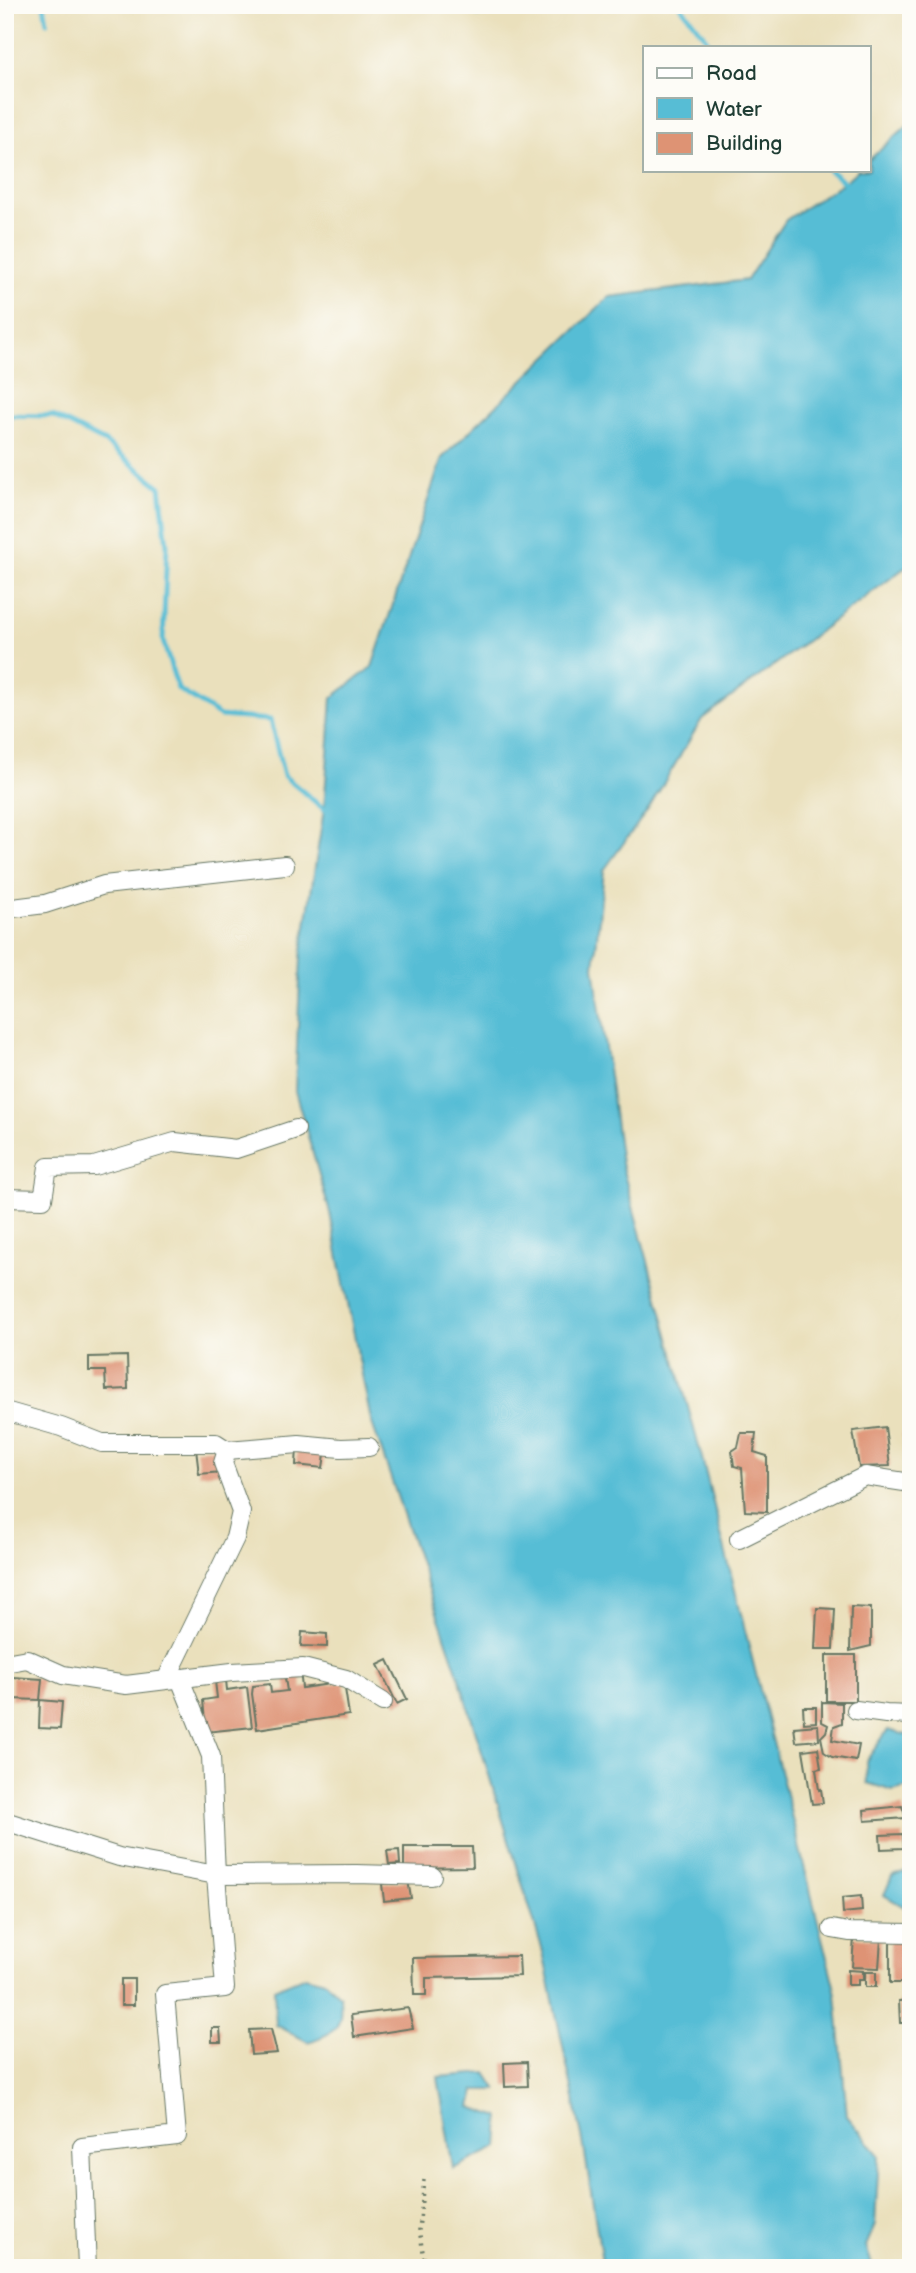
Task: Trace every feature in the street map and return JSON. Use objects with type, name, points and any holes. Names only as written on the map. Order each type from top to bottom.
[{"type":"street","points":[[5,909],[45,904],[104,885],[285,865]]},
{"type":"street","points":[[5,1198],[43,1199],[48,1167],[94,1166],[175,1142],[236,1149],[296,1129]]},
{"type":"street","points":[[5,1411],[61,1427],[102,1443],[216,1443],[228,1450],[299,1444],[341,1448],[369,1447]]},
{"type":"street","points":[[173,1680],[235,1538],[241,1512],[223,1463],[228,1450]]},
{"type":"street","points":[[740,1539],[865,1476],[911,1483]]},
{"type":"street","points":[[5,1663],[27,1659],[63,1675],[126,1685],[232,1672],[303,1668],[346,1679],[383,1702]]},
{"type":"street","points":[[88,2268],[82,2147],[177,2136],[165,1994],[225,1988],[216,1875],[211,1756],[173,1680]]},
{"type":"street","points":[[856,1710],[911,1715]]},
{"type":"street","points":[[5,1821],[119,1857],[216,1875],[432,1876]]},
{"type":"street","points":[[832,1929],[849,1932],[911,1933]]},
{"type":"path","points":[[424,2180],[419,2230],[426,2268]]},
{"type":"water","points":[[911,122],[911,563],[702,719],[649,808],[604,870],[594,967],[621,1163],[702,1458],[836,1994],[847,2116],[879,2155],[875,2225],[866,2246],[873,2268],[603,2268],[583,2141],[542,1948],[458,1674],[371,1420],[330,1213],[295,1091],[301,957],[324,809],[332,698],[372,667],[442,458],[609,297],[747,280],[786,220],[856,172],[870,172],[870,159]]},
{"type":"water","points":[[888,1730],[911,1736],[911,1786],[893,1791],[867,1783],[866,1761]]},
{"type":"water","points":[[911,1871],[911,1911],[884,1895],[892,1876]]},
{"type":"water","points":[[305,1976],[325,1981],[340,1996],[340,2016],[336,2027],[326,2035],[308,2042],[276,2025],[274,1989]]},
{"type":"water","points":[[486,2073],[497,2090],[475,2090],[471,2107],[500,2117],[498,2147],[453,2169],[438,2077]]},
{"type":"building","points":[[127,1356],[128,1389],[106,1390],[105,1371],[89,1371],[89,1357]]},
{"type":"building","points":[[885,1427],[890,1466],[859,1467],[853,1431]]},
{"type":"building","points":[[741,1433],[756,1433],[754,1452],[767,1456],[767,1512],[745,1511],[742,1468],[734,1466],[732,1451],[738,1447]]},
{"type":"building","points":[[902,1434],[911,1434],[911,1470],[909,1470]]},
{"type":"building","points":[[297,1447],[325,1454],[323,1468],[296,1465]]},
{"type":"building","points":[[220,1448],[222,1472],[199,1474],[196,1449]]},
{"type":"building","points":[[851,1607],[871,1608],[871,1646],[850,1651]]},
{"type":"building","points":[[817,1608],[835,1609],[833,1649],[815,1649]]},
{"type":"building","points":[[302,1632],[327,1634],[327,1647],[301,1646]]},
{"type":"building","points":[[826,1655],[856,1655],[856,1701],[826,1701]]},
{"type":"building","points":[[388,1660],[407,1699],[397,1704],[378,1665]]},
{"type":"building","points":[[300,1670],[302,1688],[344,1682],[349,1715],[257,1729],[253,1686],[270,1684],[271,1693],[287,1691],[284,1672]]},
{"type":"building","points":[[12,1677],[42,1679],[40,1700],[11,1699]]},
{"type":"building","points":[[226,1680],[227,1690],[247,1687],[252,1727],[206,1732],[203,1700],[217,1698],[215,1681]]},
{"type":"building","points":[[40,1700],[62,1702],[60,1729],[39,1728]]},
{"type":"building","points":[[822,1702],[842,1703],[842,1723],[834,1726],[832,1740],[859,1745],[856,1761],[832,1757],[824,1752],[821,1737],[828,1725],[822,1722]]},
{"type":"building","points":[[803,1707],[816,1707],[816,1722],[804,1723]]},
{"type":"building","points":[[818,1725],[819,1740],[796,1742],[794,1727]]},
{"type":"building","points":[[818,1748],[821,1768],[816,1769],[823,1803],[812,1804],[803,1750]]},
{"type":"building","points":[[902,1806],[906,1818],[865,1821],[864,1810]]},
{"type":"building","points":[[903,1834],[904,1848],[881,1849],[880,1835]]},
{"type":"building","points":[[404,1847],[472,1847],[473,1867],[404,1868]]},
{"type":"building","points":[[399,1850],[400,1864],[389,1865],[387,1851]]},
{"type":"building","points":[[408,1880],[411,1898],[384,1901],[382,1884]]},
{"type":"building","points":[[861,1896],[862,1911],[843,1913],[842,1898]]},
{"type":"building","points":[[854,1937],[881,1939],[879,1968],[852,1967]]},
{"type":"building","points":[[890,1940],[911,1940],[911,1983],[890,1983]]},
{"type":"building","points":[[519,1956],[520,1976],[426,1978],[426,1995],[414,1995],[413,1958]]},
{"type":"building","points":[[848,1970],[863,1971],[863,1980],[858,1980],[858,1985],[848,1985]]},
{"type":"building","points":[[865,1972],[876,1972],[876,1987],[865,1987]]},
{"type":"building","points":[[121,1979],[134,1979],[134,2005],[121,2005]]},
{"type":"building","points":[[911,2000],[911,2023],[900,2023],[899,2001]]},
{"type":"building","points":[[408,2008],[413,2028],[354,2037],[351,2015]]},
{"type":"building","points":[[212,2028],[220,2028],[221,2042],[212,2042]]},
{"type":"building","points":[[271,2029],[277,2053],[251,2055],[249,2030]]},
{"type":"building","points":[[527,2062],[528,2086],[505,2087],[504,2063]]},
{"type":"waterway","points":[[44,5],[47,22]]},
{"type":"waterway","points":[[478,15],[479,5]]},
{"type":"waterway","points":[[680,5],[712,46]]},
{"type":"waterway","points":[[832,172],[844,182]]},
{"type":"waterway","points":[[5,415],[53,416],[105,442],[160,487],[167,545],[163,641],[178,689],[220,716],[270,720],[284,776],[324,809],[328,807]]}]
